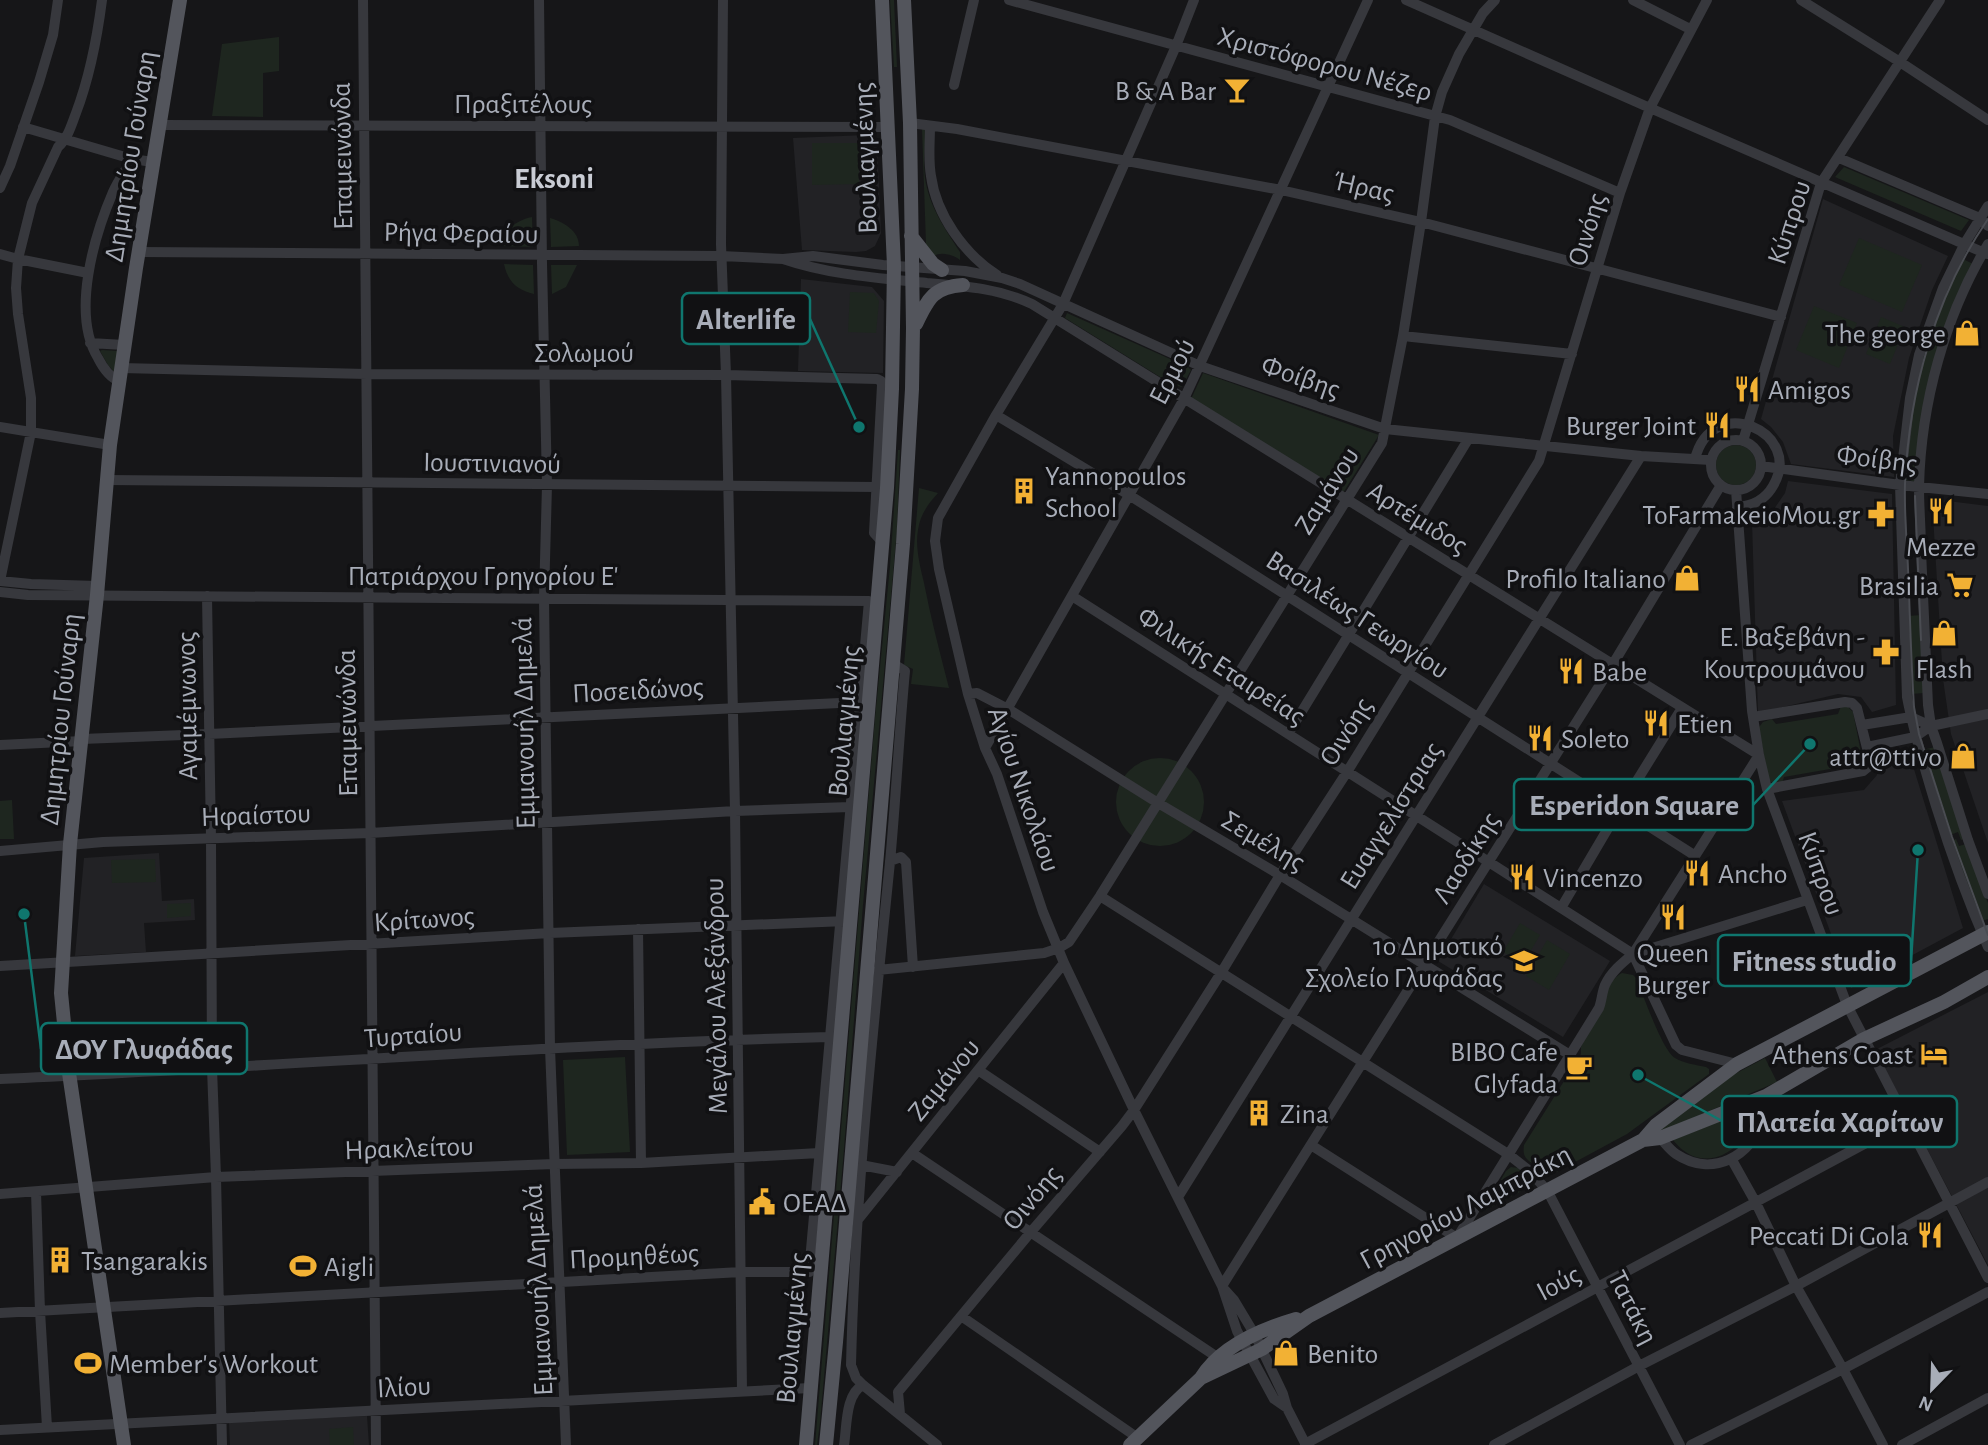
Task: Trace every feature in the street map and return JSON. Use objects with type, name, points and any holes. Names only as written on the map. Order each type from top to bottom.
[{"type":"main road","name":"Δημητρίου Γούναρη","points":[[124,1445],[69,1076],[62,1005],[62,963],[110,444],[180,0]]},
{"type":"main road","name":"Βουλιαγμένης","points":[[806,1445],[863,720],[883,543],[892,389],[893,273],[882,0]]},
{"type":"main road","name":"Βουλιαγμένης","points":[[826,1445],[844,1342],[876,932],[912,389],[914,328],[910,123],[904,0]]},
{"type":"main road","points":[[911,236],[933,264],[947,270]]},
{"type":"main road","points":[[914,328],[930,297],[948,286],[963,285]]},
{"type":"main road","points":[[881,412],[892,389]]},
{"type":"main road","name":"Γρηγορίου Λαμπράκη","points":[[1643,1140],[1656,1125],[1737,1064],[1847,1005],[1986,938]]},
{"type":"main road","name":"Γρηγορίου Λαμπράκη","points":[[1201,1378],[1256,1353],[1309,1316],[1643,1140],[1660,1138],[1766,1096],[1864,1039],[1944,1002],[1988,977]]},
{"type":"main road","name":"Γρηγορίου Λαμπράκη","points":[[1134,1441],[1201,1378],[1217,1357],[1266,1329],[1309,1316]]},
{"type":"street","points":[[0,188],[5,164],[23,127],[53,35],[58,0]]},
{"type":"street","points":[[97,590],[0,581],[31,432],[31,398],[17,301],[18,259],[32,203],[58,147],[65,140],[84,91],[92,62],[102,0]]},
{"type":"street","name":"Επαμεινώνδα","points":[[363,0],[376,1445]]},
{"type":"street","name":"Εμμανουήλ Δημελά","points":[[539,0],[546,376],[544,598],[550,1048],[566,1445]]},
{"type":"street","name":"Μεγάλου Αλεξάνδρου","points":[[723,0],[721,256],[735,811],[742,1391]]},
{"type":"street","points":[[954,85],[974,0]]},
{"type":"street","name":"Χριστόφορου Νέζερ","points":[[1009,0],[1450,120],[1620,193]]},
{"type":"street","name":"Αγίου Νικολάου","points":[[1194,0],[1063,304],[938,518],[935,541],[968,694],[1043,912],[1133,1110],[1222,1286],[1234,1300],[1274,1399],[1287,1408],[1306,1445]]},
{"type":"street","name":"Ερμού","points":[[985,748],[1184,399],[1368,0]]},
{"type":"street","points":[[1406,0],[1822,183],[1986,250],[1952,319],[1937,363],[1927,408],[1919,487],[1931,726],[1988,894]]},
{"type":"street","name":"Ζαμάνου","points":[[1059,948],[1069,942],[1100,896],[1382,443],[1403,336],[1435,117],[1442,92],[1460,54],[1483,13],[1495,0]]},
{"type":"street","points":[[1633,0],[1690,29]]},
{"type":"street","name":"Οινόης","points":[[900,1414],[898,1392],[1133,1110],[1347,772],[1539,461],[1620,193],[1650,108],[1707,0]]},
{"type":"street","points":[[1802,0],[1988,120]]},
{"type":"street","name":"Κύπρου","points":[[1743,442],[1822,183],[1940,0]]},
{"type":"street","name":"Ήρας","points":[[910,123],[957,129],[1281,190],[1421,222],[1782,317]]},
{"type":"street","name":"Πραξιτέλους","points":[[159,125],[888,127]]},
{"type":"street","points":[[930,126],[929,161],[933,188],[948,222],[967,250],[1002,278]]},
{"type":"street","points":[[23,127],[132,159],[153,162]]},
{"type":"street","points":[[1839,158],[1984,222]]},
{"type":"street","points":[[120,374],[111,376],[90,343],[86,325],[88,273],[93,248],[113,190],[132,159]]},
{"type":"street","points":[[1986,938],[1950,848],[1910,717],[1907,697],[1900,485],[1910,398],[1919,355],[1943,288],[1965,243],[1984,222],[1988,206]]},
{"type":"street","points":[[947,270],[963,263],[967,250]]},
{"type":"street","name":"Ρήγα Φεραίου","points":[[139,251],[721,256],[783,259],[813,256],[893,273]]},
{"type":"street","points":[[0,254],[88,273]]},
{"type":"street","name":"Φοίβης","points":[[893,273],[947,270],[1002,278],[1200,366],[1385,429],[1641,456],[1711,460]]},
{"type":"street","name":"Αρτέμιδος","points":[[912,274],[1000,292],[1017,298],[1054,319],[1759,755]]},
{"type":"street","points":[[1403,336],[1572,354]]},
{"type":"street","points":[[90,343],[124,345]]},
{"type":"street","name":"Σολωμού","points":[[120,374],[726,375],[877,379],[883,385],[874,533],[883,543]]},
{"type":"street","name":"Βασιλέως Γεωργίου","points":[[996,415],[1129,495],[1694,855]]},
{"type":"street","points":[[1695,459],[1702,442],[1714,429],[1731,423],[1748,424],[1762,430],[1772,441],[1778,454],[1779,468],[1775,483],[1766,496],[1752,504],[1737,507]]},
{"type":"street","points":[[0,427],[110,444]]},
{"type":"street","points":[[1288,734],[1469,438]]},
{"type":"street","points":[[1735,440],[1743,442],[1756,451],[1761,466],[1759,474],[1750,486],[1736,490],[1721,485],[1713,474],[1711,460],[1716,450],[1724,443],[1735,440]]},
{"type":"street","name":"Ευαγγελίστριας","points":[[1178,1197],[1641,456]]},
{"type":"street","name":"Φοίβης","points":[[1761,466],[1988,494]]},
{"type":"street","name":"Ιουστινιανού","points":[[106,481],[877,487]]},
{"type":"street","name":"Λαοδίκης","points":[[1222,1286],[1550,764],[1721,485]]},
{"type":"street","name":"Κύπρου","points":[[1736,490],[1753,717],[1767,789],[1847,1005],[1988,1278]]},
{"type":"street","points":[[0,592],[27,595],[97,590]]},
{"type":"street","name":"Πατριάρχου Γρηγορίου E'","points":[[97,590],[207,596],[869,600],[860,702]]},
{"type":"street","name":"Αγαμέμνωνος","points":[[207,596],[212,1068],[222,1445]]},
{"type":"street","name":"Φιλικής Εταιρείας","points":[[1072,596],[1633,954]]},
{"type":"street","points":[[892,663],[905,671],[890,861],[876,932],[878,970],[844,1342],[852,1372],[863,1385],[937,1445]]},
{"type":"street","name":"Σεμέλης","points":[[968,694],[977,693],[1008,709],[1570,1055]]},
{"type":"street","points":[[852,850],[850,807],[863,720],[860,702]]},
{"type":"street","name":"Ποσειδώνος","points":[[0,745],[860,702]]},
{"type":"street","points":[[1753,717],[1849,702],[1857,708],[1867,747],[1870,764],[1863,771],[1767,789]]},
{"type":"street","points":[[1561,908],[1682,708]]},
{"type":"street","points":[[1867,747],[1915,737],[1931,726],[1988,715]]},
{"type":"street","points":[[1862,725],[1910,717],[1931,726]]},
{"type":"street","points":[[1311,1145],[1457,1238],[1599,1008],[1608,979],[1633,954],[1759,755]]},
{"type":"street","name":"Ηφαίστου","points":[[0,851],[71,844],[370,833],[735,811],[850,807]]},
{"type":"street","points":[[890,861],[901,858],[906,862],[913,967]]},
{"type":"street","name":"Τατάκη","points":[[1100,896],[1508,1154],[1527,1169],[1547,1190],[1680,1445]]},
{"type":"street","points":[[1633,954],[1808,900]]},
{"type":"street","points":[[819,1153],[829,1037],[846,921]]},
{"type":"street","name":"Κρίτωνος","points":[[0,966],[550,933],[846,921]]},
{"type":"street","points":[[638,929],[641,1163]]},
{"type":"street","points":[[878,970],[1044,953],[1059,948]]},
{"type":"street","points":[[1633,954],[1676,1045],[1682,1050],[1737,1064]]},
{"type":"street","name":"Ζαμάνου","points":[[856,1223],[1065,963]]},
{"type":"street","name":"Τυρταίου","points":[[0,1079],[550,1048],[829,1037]]},
{"type":"street","points":[[978,1070],[1100,1152]]},
{"type":"street","points":[[1660,1138],[1675,1153],[1692,1162],[1712,1164],[1732,1160],[1744,1151],[1755,1134],[1763,1118],[1766,1096]]},
{"type":"street","name":"Ιούς","points":[[1306,1445],[1907,1121]]},
{"type":"street","name":"Ηρακλείτου","points":[[0,1194],[216,1177],[641,1163],[819,1153]]},
{"type":"street","name":"Προμηθέως","points":[[0,1313],[741,1272],[809,1272],[819,1153]]},
{"type":"street","points":[[912,1153],[1217,1357]]},
{"type":"street","points":[[1732,1160],[1796,1286],[1883,1445]]},
{"type":"street","points":[[861,1165],[897,1172]]},
{"type":"street","points":[[1494,1445],[1511,1442],[1639,1366],[1796,1286],[1988,1182]]},
{"type":"street","points":[[36,1192],[47,1427]]},
{"type":"street","points":[[1691,1445],[1988,1292]]},
{"type":"street","points":[[961,1316],[1134,1441]]},
{"type":"street","points":[[844,1445],[851,1399],[857,1388],[863,1385]]},
{"type":"street","name":"Ιλίου","points":[[0,1430],[810,1388]]},
{"type":"street","points":[[1902,1445],[1988,1398]]},
{"type":"shaded area","points":[[890,0],[894,0],[897,67],[894,67]]},
{"type":"shaded area","points":[[279,37],[279,71],[263,73],[263,117],[212,116],[222,44]]},
{"type":"shaded area","points":[[922,129],[925,129],[924,172],[927,188],[938,217],[960,252],[960,260],[947,254],[934,256],[926,244]]},
{"type":"shaded area","points":[[867,135],[877,142],[881,233],[875,246],[856,252],[802,250],[793,138]]},
{"type":"shaded area","points":[[812,143],[859,143],[859,184],[812,185]]},
{"type":"shaded area","points":[[1844,167],[1969,220],[1961,231],[1835,177]]},
{"type":"shaded area","points":[[1823,199],[1948,256],[1932,290],[1909,358],[1893,436],[1894,477],[1791,464],[1783,442],[1761,419]]},
{"type":"shaded area","points":[[532,217],[533,247],[502,246],[511,227]]},
{"type":"shaded area","points":[[550,218],[570,228],[579,246],[551,247]]},
{"type":"shaded area","points":[[1859,238],[1922,265],[1902,312],[1839,285]]},
{"type":"shaded area","points":[[1961,258],[1973,264],[1943,335],[1916,482],[1904,480],[1911,408],[1920,366],[1938,311]]},
{"type":"shaded area","points":[[504,264],[533,265],[534,294],[514,284]]},
{"type":"shaded area","points":[[551,265],[577,265],[566,287],[552,294]]},
{"type":"shaded area","points":[[801,279],[872,287],[884,301],[883,373],[798,371]]},
{"type":"shaded area","points":[[850,292],[874,293],[879,301],[876,333],[848,332]]},
{"type":"shaded area","points":[[1814,306],[1857,323],[1839,368],[1796,350]]},
{"type":"shaded area","points":[[1067,313],[1188,367],[1191,370],[1182,387],[1173,385],[1065,318]]},
{"type":"shaded area","points":[[1881,317],[1905,327],[1890,364],[1866,354]]},
{"type":"shaded area","points":[[100,351],[118,351],[115,373]]},
{"type":"shaded area","points":[[1203,373],[1379,435],[1343,493],[1191,399]]},
{"type":"shaded area","points":[[1736,445],[1750,451],[1756,465],[1750,479],[1736,485],[1722,479],[1716,465],[1722,451]]},
{"type":"shaded area","points":[[898,450],[897,530],[820,1423],[815,1445],[890,566]]},
{"type":"shaded area","points":[[1788,481],[1892,494],[1896,705],[1872,712],[1861,697],[1838,694],[1758,713],[1752,522],[1772,512],[1785,493]]},
{"type":"shaded area","points":[[919,488],[938,493],[923,515],[917,543],[949,688],[911,684],[913,669],[904,665]]},
{"type":"shaded area","points":[[1932,499],[1988,506],[1988,843],[1951,734],[1943,679]]},
{"type":"shaded area","points":[[1921,615],[1924,693],[1911,694],[1908,616]]},
{"type":"shaded area","points":[[1841,706],[1848,707],[1853,712],[1862,758],[1859,767],[1853,770],[1853,765],[1784,777],[1782,784],[1774,784],[1768,780],[1759,727],[1763,722],[1772,719],[1776,724],[1838,714]]},
{"type":"shaded area","points":[[1935,747],[1964,839],[1961,840],[1958,832],[1950,835],[1922,750]]},
{"type":"shaded area","points":[[1909,753],[1963,928],[1851,988],[1782,801],[1864,790],[1877,775],[1879,759]]},
{"type":"shaded area","points":[[1160,758],[1177,761],[1191,771],[1201,785],[1204,802],[1201,819],[1191,833],[1177,843],[1160,846],[1143,843],[1129,833],[1119,819],[1116,802],[1119,785],[1129,771],[1143,761]]},
{"type":"shaded area","points":[[12,800],[14,839],[0,839],[0,801]]},
{"type":"shaded area","points":[[1956,839],[1959,846],[1966,844],[1988,903],[1988,919],[1981,921],[1951,841]]},
{"type":"shaded area","points":[[159,853],[162,901],[194,899],[195,920],[144,923],[146,952],[75,956],[84,858]]},
{"type":"shaded area","points":[[155,859],[156,882],[112,883],[111,860]]},
{"type":"shaded area","name":"1ο Δημοτικό Σχολείο Γλυφάδας","points":[[1484,884],[1610,961],[1563,1037],[1438,961]]},
{"type":"shaded area","points":[[191,903],[191,916],[167,918],[167,904]]},
{"type":"shaded area","points":[[1520,923],[1540,935],[1523,964],[1503,952]]},
{"type":"shaded area","points":[[1547,940],[1570,954],[1549,990],[1526,976]]},
{"type":"shaded area","points":[[1622,973],[1636,978],[1670,1053],[1682,1061],[1706,1067],[1709,1074],[1627,1134],[1551,1175],[1541,1176],[1525,1156],[1524,1145],[1581,1054],[1581,1047],[1603,995]]},
{"type":"shaded area","points":[[1988,992],[1988,1265],[1875,1050]]},
{"type":"shaded area","points":[[625,1057],[630,1152],[567,1155],[563,1060]]},
{"type":"shaded area","points":[[1765,1058],[1777,1082],[1660,1132],[1658,1130],[1729,1077]]},
{"type":"shaded area","points":[[1756,1107],[1745,1136],[1724,1154],[1698,1158],[1685,1152],[1673,1140]]},
{"type":"shaded area","points":[[1511,1167],[1518,1168],[1535,1184],[1482,1212],[1506,1171]]},
{"type":"shaded area","points":[[367,1416],[369,1445],[230,1445],[229,1422]]},
{"type":"shaded area","points":[[353,1427],[354,1445],[330,1445],[329,1429]]},
{"type":"tram line","points":[[1988,219],[1953,280],[1928,345],[1912,414],[1905,495],[1913,690],[1919,734],[1952,837],[1988,935]]},
{"type":"tram line","points":[[1915,496],[1921,640]]},
{"type":"place","name":"B & A Bar","points":[[1237,90]]},
{"type":"place","name":"The george","points":[[1967,333]]},
{"type":"place","name":"Amigos","points":[[1747,389]]},
{"type":"place","name":"Burger Joint","points":[[1717,425]]},
{"type":"place","name":"Alterlife","points":[[859,427]]},
{"type":"place","name":"Yannopoulos School","points":[[1024,491]]},
{"type":"place","name":"Mezze","points":[[1941,511]]},
{"type":"place","name":"ToFarmakeioMou.gr","points":[[1881,514]]},
{"type":"place","name":"Profilo Italiano","points":[[1687,578]]},
{"type":"place","name":"Brasilia","points":[[1960,585]]},
{"type":"place","name":"Flash","points":[[1944,633]]},
{"type":"place","name":"Ε. Βαξεβάνη - Κουτρουμάνου","points":[[1886,652]]},
{"type":"place","name":"Babe","points":[[1571,671]]},
{"type":"place","name":"Etien","points":[[1656,723]]},
{"type":"place","name":"Soleto","points":[[1540,738]]},
{"type":"place","name":"Esperidon Square","points":[[1810,744]]},
{"type":"place","name":"attr@ttivo","points":[[1963,756]]},
{"type":"place","name":"Fitness studio","points":[[1918,850]]},
{"type":"place","name":"Ancho","points":[[1697,873]]},
{"type":"place","name":"Vincenzo","points":[[1522,877]]},
{"type":"place","name":"ΔΟΥ Γλυφάδας","points":[[24,914]]},
{"type":"place","name":"Queen Burger","points":[[1673,917]]},
{"type":"place","name":"1ο Δημοτικό Σχολείο Γλυφάδας","points":[[1524,961]]},
{"type":"place","name":"Athens Coast","points":[[1934,1054]]},
{"type":"place","name":"BIBO Cafe Glyfada","points":[[1579,1067]]},
{"type":"place","name":"Πλατεία Χαρίτων","points":[[1638,1075]]},
{"type":"place","name":"Zina","points":[[1259,1113]]},
{"type":"place","name":"ΟΕΑΔ","points":[[762,1202]]},
{"type":"place","name":"Peccati Di Gola","points":[[1930,1235]]},
{"type":"place","name":"Tsangarakis","points":[[60,1260]]},
{"type":"place","name":"Aigli","points":[[303,1266]]},
{"type":"place","name":"Benito","points":[[1286,1353]]},
{"type":"place","name":"Member's Workout","points":[[88,1363]]},
{"type":"district","name":"Eksoni","points":[[554,178]]}]
